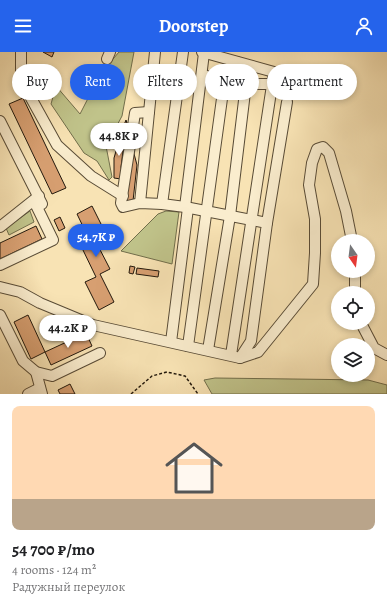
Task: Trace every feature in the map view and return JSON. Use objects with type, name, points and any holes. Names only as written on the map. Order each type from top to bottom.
[{"type":"street","points":[[21,52],[21,73],[31,98],[57,145],[91,176],[123,196]]},
{"type":"street","points":[[140,204],[155,52]]},
{"type":"street","points":[[162,204],[183,52]]},
{"type":"street","points":[[172,342],[202,74],[203,52],[267,70]]},
{"type":"street","points":[[188,346],[222,100]]},
{"type":"street","points":[[208,350],[230,216],[240,100]]},
{"type":"street","points":[[235,357],[252,220],[270,100]]},
{"type":"street","points":[[235,357],[251,341],[267,223],[287,102]]},
{"type":"street","points":[[149,112],[135,113],[121,203],[123,207],[140,204],[162,204],[267,223]]},
{"type":"street","points":[[0,122],[38,200],[53,240],[0,266]]},
{"type":"street","points":[[0,287],[20,292],[40,303],[93,324],[235,357],[258,352],[313,284],[315,219],[309,185],[312,163],[317,149],[323,147],[329,153],[346,211],[351,234]]},
{"type":"street","points":[[0,227],[38,200]]},
{"type":"street","points":[[0,315],[23,361],[36,372],[52,376],[100,353]]},
{"type":"street","points":[[365,330],[374,348],[387,355]]},
{"type":"street","points":[[28,394],[41,391],[36,372]]},
{"type":"path","points":[[130,394],[152,376],[167,372],[185,376],[198,394]]},
{"type":"green space","points":[[119,52],[134,52],[125,100],[125,64],[109,64]]},
{"type":"green space","points":[[62,93],[80,114],[87,100],[125,100],[122,116],[106,146],[112,177],[109,180],[97,161],[84,153],[51,104],[52,100],[62,100]]},
{"type":"green space","points":[[30,211],[34,222],[9,235],[6,228]]},
{"type":"green space","points":[[166,211],[179,212],[172,264],[121,251],[158,214]]},
{"type":"green space","points":[[215,378],[331,380],[331,382],[375,382],[387,385],[387,394],[212,394],[204,380]]},
{"type":"building","points":[[43,52],[54,52],[52,57]]},
{"type":"building","points":[[18,100],[24,100],[66,188],[52,194],[9,104]]},
{"type":"building","points":[[126,120],[129,130],[129,132],[122,130]]},
{"type":"building","points":[[121,134],[127,136],[123,151],[121,179],[114,178],[114,158]]},
{"type":"building","points":[[133,150],[137,165],[133,201],[126,202]]},
{"type":"building","points":[[92,206],[106,234],[95,240],[110,269],[100,274],[114,302],[99,310],[85,282],[96,277],[82,248],[91,243],[77,214]]},
{"type":"building","points":[[60,217],[65,228],[59,231],[54,220]]},
{"type":"building","points":[[36,226],[42,239],[0,259],[0,243]]},
{"type":"building","points":[[130,266],[135,267],[133,274],[129,273]]},
{"type":"building","points":[[137,268],[159,271],[158,277],[136,274]]},
{"type":"building","points":[[28,315],[45,352],[31,359],[14,322]]},
{"type":"building","points":[[86,333],[92,346],[51,365],[45,352]]},
{"type":"building","points":[[70,384],[75,394],[60,394],[58,390]]}]
